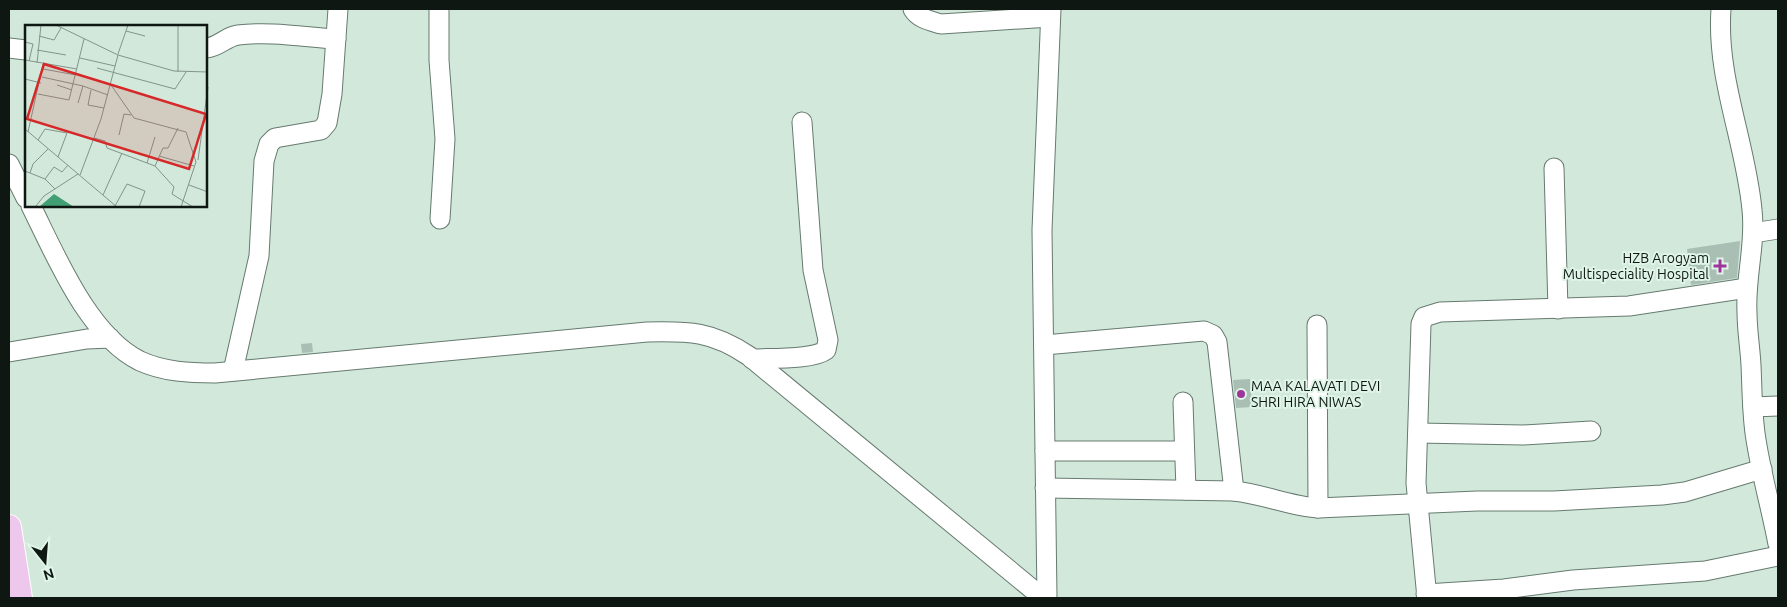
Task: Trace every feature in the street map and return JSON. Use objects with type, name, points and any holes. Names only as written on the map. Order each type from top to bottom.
[{"type":"main road","points":[[9,527],[20,598]]},
{"type":"street","points":[[233,372],[259,256],[264,161],[269,144],[275,138],[321,130],[327,123],[332,94],[338,9]]},
{"type":"street","points":[[439,9],[445,138],[440,218]]},
{"type":"street","points":[[913,9],[928,21],[941,24],[1051,13],[1042,230],[1045,488],[1048,540],[1047,598]]},
{"type":"street","points":[[1721,9],[1722,48],[1728,92],[1750,190],[1753,233],[1746,312],[1755,432],[1778,544]]},
{"type":"street","points":[[208,48],[220,44],[226,38],[254,33],[336,39]]},
{"type":"street","points":[[9,48],[25,50]]},
{"type":"street","points":[[752,359],[811,356],[821,354],[826,350],[828,340],[813,270],[802,122]]},
{"type":"street","points":[[9,164],[25,196]]},
{"type":"street","points":[[1554,168],[1558,309]]},
{"type":"street","points":[[31,208],[74,291],[115,344],[140,360],[161,368],[185,373],[233,372],[647,332],[684,331],[711,336],[733,345],[752,359],[1043,598]]},
{"type":"street","points":[[1753,233],[1778,229]]},
{"type":"street","points":[[1747,288],[1629,306],[1440,312],[1424,317],[1421,324],[1416,462],[1427,596],[1572,580],[1705,572],[1778,556]]},
{"type":"street","points":[[1317,325],[1318,508]]},
{"type":"street","points":[[1044,345],[1204,331],[1213,335],[1216,342],[1234,491]]},
{"type":"street","points":[[9,352],[87,339],[110,338]]},
{"type":"street","points":[[1183,402],[1186,490]]},
{"type":"street","points":[[1754,407],[1778,406]]},
{"type":"street","points":[[1418,433],[1523,435],[1591,431]]},
{"type":"street","points":[[1045,451],[1184,451]]},
{"type":"street","points":[[1045,488],[1234,491],[1260,495],[1300,507],[1318,508],[1662,495],[1685,492],[1762,469]]},
{"type":"building","points":[[1740,241],[1737,278],[1691,285],[1687,249]]},
{"type":"building","points":[[312,343],[313,352],[302,353],[301,344]]},
{"type":"building","name":"MAA KALAVATI DEVI SHRI HIRA NIWAS","points":[[1250,379],[1252,407],[1236,408],[1233,380]]},
{"type":"place","name":"HZB Arogyam Multispeciality Hospital","points":[[1720,266]]},
{"type":"place","name":"MAA KALAVATI DEVI SHRI HIRA NIWAS","points":[[1241,394]]}]
